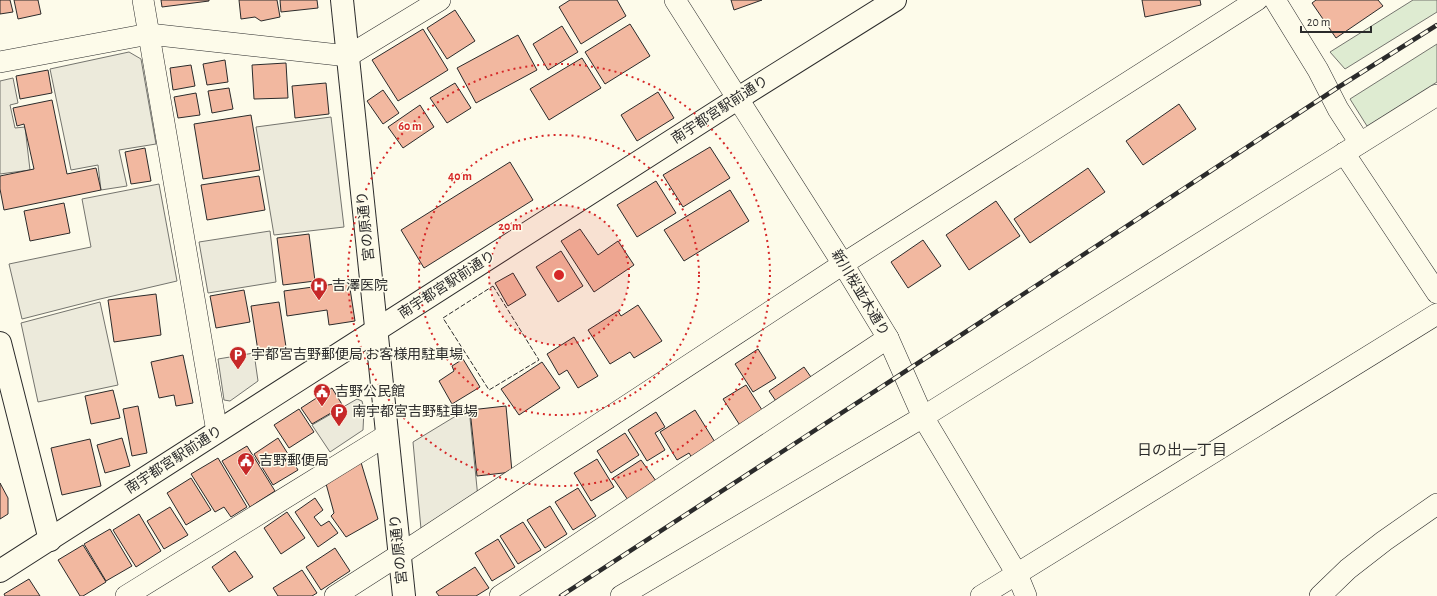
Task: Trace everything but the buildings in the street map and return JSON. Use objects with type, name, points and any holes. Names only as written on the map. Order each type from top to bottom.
[{"type":"street","points":[[143,0],[218,432]]},
{"type":"street","name":"宮の原通り","points":[[342,0],[404,596]]},
{"type":"street","points":[[0,62],[149,34],[348,56],[440,0]]},
{"type":"street","name":"新川桜並木通り","points":[[675,0],[843,264],[888,338],[923,417],[1016,574],[1026,596]]},
{"type":"street","name":"南宇都宮駅前通り","points":[[0,571],[737,98],[895,0]]},
{"type":"street","points":[[335,596],[843,264],[1257,0]]},
{"type":"street","points":[[1275,0],[1318,70],[1338,109],[1352,148],[1437,293]]},
{"type":"street","points":[[621,596],[923,417],[1437,95]]},
{"type":"street","points":[[981,596],[1437,314]]},
{"type":"street","points":[[500,596],[888,338]]},
{"type":"street","points":[[0,343],[50,540]]},
{"type":"street","points":[[126,596],[387,435]]},
{"type":"street","points":[[1320,596],[1348,569],[1384,541],[1437,504]]},
{"type":"green space","points":[[1413,0],[1437,0],[1437,12],[1345,69],[1330,52]]},
{"type":"green space","points":[[1437,44],[1437,82],[1367,126],[1350,99]]},
{"type":"shaded area","points":[[129,52],[141,59],[156,144],[119,150],[127,186],[101,190],[98,165],[71,170],[50,69]]},
{"type":"shaded area","points":[[13,78],[18,103],[10,105],[15,128],[25,127],[30,170],[0,174],[0,81]]},
{"type":"shaded area","points":[[331,117],[344,227],[274,235],[256,127]]},
{"type":"shaded area","points":[[159,184],[177,281],[22,319],[9,264],[91,247],[82,199]]},
{"type":"shaded area","points":[[270,231],[276,282],[208,293],[199,242]]},
{"type":"shaded area","points":[[100,302],[118,385],[38,402],[21,323]]},
{"type":"shaded area","name":"宇都宮吉野郵便局 お客様用駐車場","points":[[254,353],[258,381],[230,401],[224,400],[218,359]]},
{"type":"shaded area","name":"南宇都宮吉野駐車場","points":[[357,399],[362,401],[364,409],[363,430],[330,452],[312,425]]},
{"type":"shaded area","points":[[469,408],[478,498],[421,529],[413,442]]},
{"type":"railway","points":[[561,596],[1337,88],[1437,25]]},
{"type":"fence","points":[[493,286],[539,360],[489,390],[443,318],[493,286]]},
{"type":"place","name":"吉澤医院","points":[[319,301]]},
{"type":"place","name":"宇都宮吉野郵便局 お客様用駐車場","points":[[238,370]]},
{"type":"place","name":"吉野公民館","points":[[322,407]]},
{"type":"place","name":"南宇都宮吉野駐車場","points":[[339,427]]},
{"type":"place","name":"吉野郵便局","points":[[246,476]]},
{"type":"district","name":"日の出一丁目","points":[[1182,450]]}]
